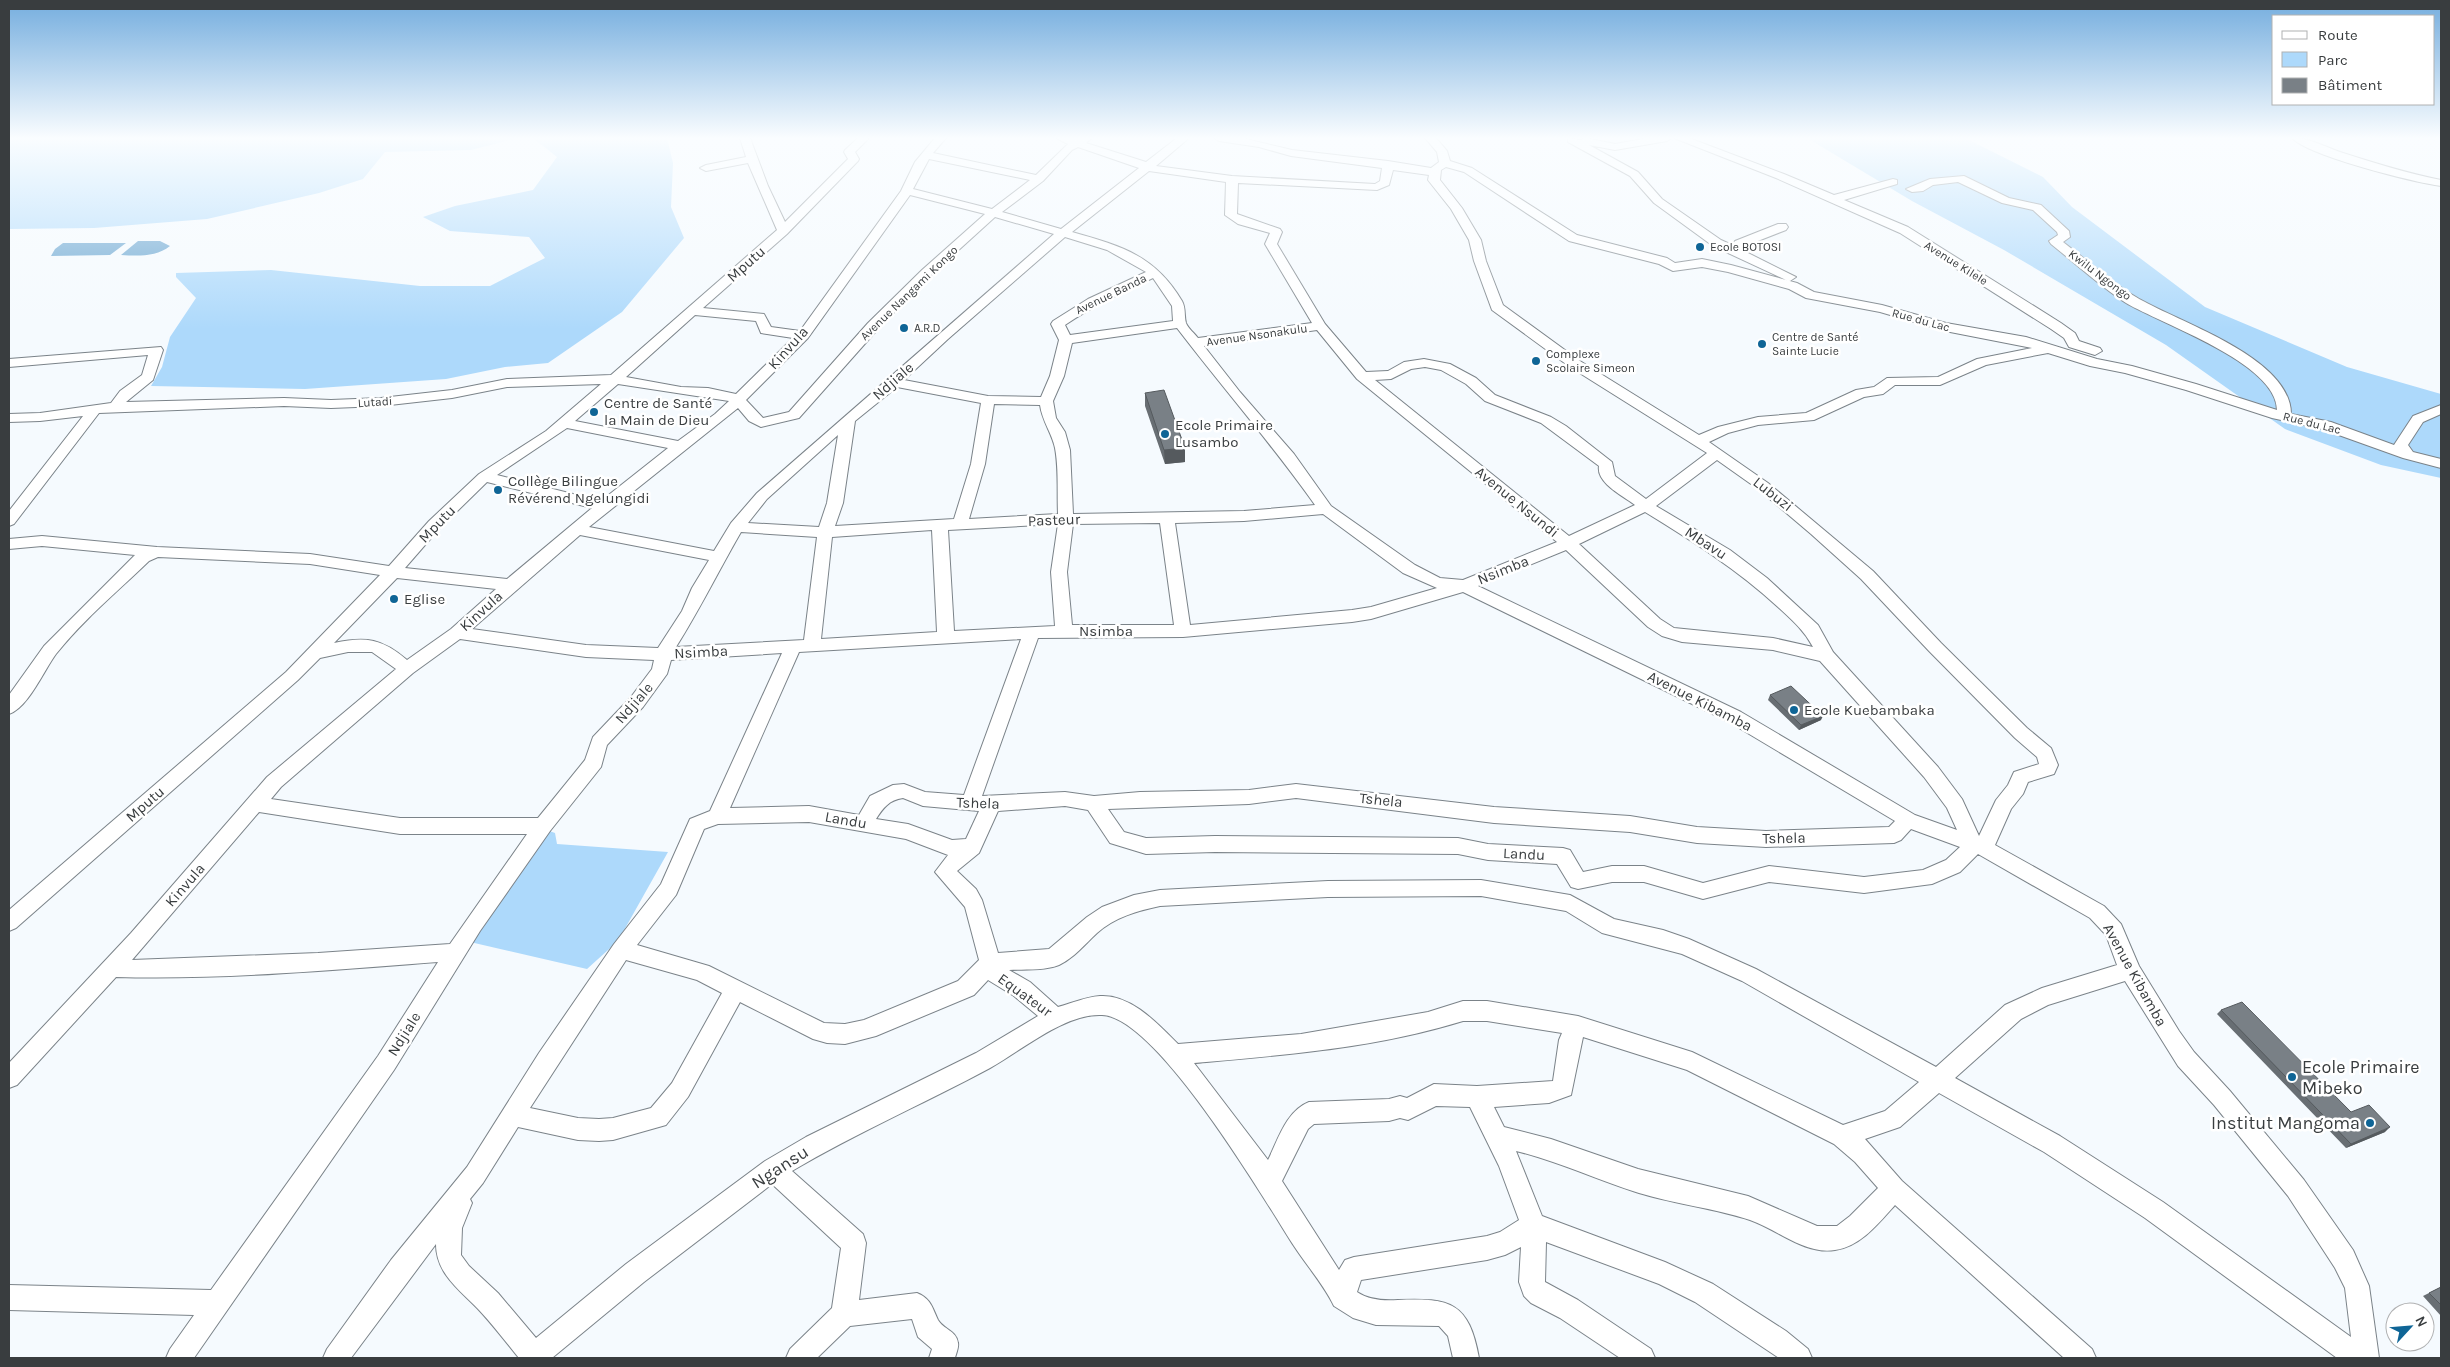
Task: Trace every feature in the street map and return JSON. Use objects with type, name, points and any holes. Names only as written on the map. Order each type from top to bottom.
[{"type":"street","points":[[770,202],[783,231]]},
{"type":"street","name":"Mputu","points":[[9,922],[257,706],[314,653],[393,572],[434,525],[484,477],[550,434],[694,311],[783,231],[812,202]]},
{"type":"street","name":"Kinvula","points":[[9,1078],[138,939],[274,782],[407,669],[457,633],[510,585],[604,506],[720,417],[803,335],[899,202]]},
{"type":"street","name":"Avenue Kibamba","points":[[950,202],[1063,233],[1124,253],[1155,273],[1163,281],[1178,306],[1180,324],[1235,395],[1289,457],[1326,509],[1410,569],[1437,583],[1464,586],[1735,717],[1908,820],[1979,847],[2098,912],[2114,930],[2130,970],[2186,1059],[2296,1188],[2344,1258],[2357,1286],[2366,1358]]},
{"type":"street","name":"Avenue Nangami Kongo","points":[[738,398],[759,422],[794,415],[872,326],[994,213],[1009,202]]},
{"type":"street","name":"Ndjiale","points":[[179,1358],[386,1063],[456,952],[543,826],[594,762],[599,742],[637,702],[661,670],[663,654],[690,612],[700,588],[736,527],[762,496],[848,419],[894,382],[943,336],[1063,233],[1103,202]]},
{"type":"street","name":"Avenue Nsundi","points":[[1231,202],[1231,216],[1237,220],[1272,229],[1276,232],[1271,244],[1320,326],[1362,376],[1568,544],[1642,613],[1668,632],[1682,636],[1773,644],[1826,656]]},
{"type":"street","name":"Lubuzi","points":[[1450,202],[1475,240],[1480,261],[1497,307],[1550,348],[1717,453],[1764,486],[1868,575],[1935,647],[2021,733],[2045,753],[2049,765],[2047,769],[2022,777],[2016,789],[2003,805],[1979,847]]},
{"type":"street","name":"Rue du Lac","points":[[1517,202],[1573,238],[1663,261],[1673,267],[1702,264],[1731,268],[1741,273],[1793,286],[1810,295],[1882,309],[1945,328],[1999,335],[2050,348],[2095,363],[2127,370],[2284,416],[2337,428],[2408,455],[2441,464]]},
{"type":"street","points":[[1659,202],[1728,248],[1785,276],[1794,278],[1793,286]]},
{"type":"street","name":"Avenue Kilele","points":[[1839,202],[1904,230],[2056,326],[2070,336],[2074,344],[2084,349],[2104,353],[2123,362],[2127,370]]},
{"type":"street","name":"Kwilu Ngongo","points":[[2010,202],[2037,207],[2063,231],[2064,236],[2055,241],[2131,300],[2188,327],[2255,364],[2281,396],[2284,405],[2284,416]]},
{"type":"street","points":[[1702,264],[1703,257],[1728,248],[1738,248],[1739,244],[1782,227]]},
{"type":"street","name":"Avenue Banda","points":[[1066,340],[1058,324],[1093,301],[1155,273]]},
{"type":"street","points":[[694,311],[758,317],[762,319],[766,330],[803,335]]},
{"type":"street","points":[[1064,630],[1059,572],[1066,519],[1063,450],[1058,432],[1049,418],[1046,401],[1057,376],[1066,340],[1180,324]]},
{"type":"street","name":"Avenue Nsonakulu","points":[[1194,343],[1320,326]]},
{"type":"street","points":[[1698,441],[1723,430],[1758,421],[1809,417],[1861,393],[1878,391],[1892,381],[1940,380],[1982,362],[2050,348]]},
{"type":"street","points":[[9,363],[156,350],[148,377],[125,394],[115,407]]},
{"type":"street","name":"Mbavu","points":[[1362,376],[1391,375],[1409,365],[1417,366],[1424,364],[1445,367],[1471,380],[1490,398],[1546,420],[1604,461],[1607,465],[1606,471],[1609,478],[1646,506],[1724,554],[1761,582],[1812,629],[1826,656],[1931,772],[1955,804],[1979,847]]},
{"type":"street","name":"Lutadi","points":[[9,418],[40,417],[96,408],[115,407],[284,402],[331,404],[424,398],[514,382],[615,379],[681,392],[708,392],[738,398]]},
{"type":"street","points":[[894,382],[988,400],[1046,401]]},
{"type":"street","points":[[960,524],[978,464],[988,400]]},
{"type":"street","points":[[9,521],[96,408]]},
{"type":"street","points":[[2408,455],[2401,445],[2407,438],[2416,419],[2420,415],[2441,409]]},
{"type":"street","points":[[533,1357],[488,1302],[454,1266],[449,1255],[448,1241],[453,1216],[475,1175],[547,1060],[621,950],[673,882],[697,824],[717,816],[802,646],[825,532],[836,503],[848,419]]},
{"type":"street","points":[[563,423],[680,446]]},
{"type":"street","name":"Nsimba","points":[[457,633],[586,651],[663,654],[946,639],[1064,630],[1183,631],[1352,616],[1371,613],[1464,586],[1568,544],[1646,506],[1717,453]]},
{"type":"street","points":[[484,477],[604,506]]},
{"type":"street","name":"Pasteur","points":[[736,527],[825,532],[1066,519],[1244,516],[1326,509]]},
{"type":"street","points":[[1167,518],[1183,631]]},
{"type":"street","points":[[940,525],[946,639]]},
{"type":"street","points":[[576,529],[720,557]]},
{"type":"street","points":[[9,544],[42,541],[157,552],[310,559],[393,572],[510,585]]},
{"type":"street","points":[[9,707],[24,689],[50,650],[96,602],[144,557],[157,552]]},
{"type":"street","points":[[970,803],[1032,632]]},
{"type":"street","points":[[314,653],[350,647],[380,648],[407,669]]},
{"type":"street","name":"Tshela","points":[[864,823],[877,801],[893,792],[904,790],[923,799],[991,804],[1065,800],[1094,803],[1158,798],[1248,797],[1296,791],[1494,815],[1630,824],[1697,835],[1766,839],[1894,835],[1908,820]]},
{"type":"street","name":"Landu","points":[[1094,803],[1117,838],[1146,846],[1215,844],[1458,846],[1488,852],[1563,856],[1578,881],[1612,874],[1644,874],[1674,881],[1702,891],[1770,874],[1864,885],[1925,878],[1953,866],[1979,847]]},
{"type":"street","points":[[255,804],[400,826],[543,826]]},
{"type":"street","points":[[972,847],[991,804]]},
{"type":"street","name":"Landu","points":[[717,816],[809,814],[908,832],[951,848],[972,847]]},
{"type":"street","name":"Equateur","points":[[972,847],[964,856],[952,861],[945,872],[969,895],[975,906],[990,963],[996,974],[1022,989],[1055,1017],[1103,1004],[1120,1009],[1143,1022],[1176,1054],[1269,1182],[1305,1243],[1343,1297]]},
{"type":"street","points":[[621,950],[702,972],[821,1032],[836,1035],[852,1034],[966,988],[990,963],[1052,958],[1061,953],[1095,923],[1112,912],[1132,903],[1160,898],[1328,890],[1481,888],[1570,903],[1609,927],[1663,939],[1697,951],[1749,975],[2052,1144],[2154,1210],[2358,1358]]},
{"type":"street","points":[[110,968],[131,967],[146,970],[318,962],[456,952]]},
{"type":"street","points":[[1842,1136],[1892,1118],[1938,1080],[2013,1012],[2066,988],[2130,970]]},
{"type":"street","points":[[513,1115],[578,1129],[599,1130],[613,1129],[658,1117],[680,1090],[736,988]]},
{"type":"street","points":[[1176,1054],[1300,1044],[1428,1022],[1463,1010],[1487,1011],[1578,1026],[1692,1062],[1842,1136],[1870,1158],[1894,1189],[2083,1358]]},
{"type":"street","name":"Ngansu","points":[[533,1357],[635,1273],[773,1169],[814,1145],[984,1060],[1055,1017]]},
{"type":"street","points":[[1269,1182],[1300,1121],[1309,1113],[1389,1110],[1400,1107],[1408,1109],[1434,1095],[1476,1098],[1549,1093],[1563,1088],[1570,1040],[1578,1026]]},
{"type":"street","points":[[1476,1098],[1498,1136],[1532,1225],[1534,1259],[1531,1280],[1537,1292],[1566,1308],[1642,1358]]},
{"type":"street","points":[[1498,1136],[1524,1140],[1544,1146],[1582,1163],[1640,1182],[1689,1192],[1763,1213],[1810,1236],[1827,1238],[1844,1236],[1894,1189]]},
{"type":"street","points":[[773,1169],[854,1243],[844,1314],[799,1358]]},
{"type":"street","points":[[336,1358],[400,1269],[475,1175]]},
{"type":"street","points":[[1466,1358],[1456,1326],[1444,1315],[1425,1312],[1382,1314],[1364,1311],[1343,1297],[1350,1274],[1354,1269],[1488,1248],[1505,1243],[1532,1225]]},
{"type":"street","points":[[1532,1225],[1666,1274],[1704,1293],[1777,1340],[1799,1358]]},
{"type":"street","points":[[9,1298],[217,1303]]},
{"type":"street","points":[[844,1314],[917,1306],[924,1314],[928,1328],[946,1344],[942,1358]]},
{"type":"green space","points":[[9,202],[281,202],[207,219],[94,228],[9,229]]},
{"type":"green space","points":[[476,202],[671,202],[671,207],[684,238],[622,312],[548,363],[505,367],[446,379],[305,389],[151,386],[162,367],[170,337],[196,298],[176,277],[176,273],[271,270],[420,286],[490,286],[545,258],[529,237],[450,231],[423,217],[455,206]]},
{"type":"green space","points":[[1913,202],[2067,202],[2205,307],[2347,367],[2441,394],[2441,478],[2381,465],[2285,429],[2166,345],[2004,250]]},
{"type":"green space","points":[[547,830],[555,833],[557,844],[668,852],[618,941],[587,969],[470,942]]},
{"type":"shaded area","points":[[138,241],[160,241],[170,246],[153,254],[121,255]]},
{"type":"shaded area","points":[[63,243],[126,243],[110,255],[51,256],[55,249]]},
{"type":"building","points":[[1164,390],[1185,448],[1164,450],[1145,393]]},
{"type":"building","name":"Ecole Kuebambaka","points":[[1791,686],[1823,716],[1801,725],[1770,695]]},
{"type":"building","name":"Ecole Primaire Mibeko","points":[[2242,1002],[2351,1112],[2369,1105],[2390,1127],[2351,1144],[2221,1010]]},
{"type":"building","points":[[2441,1287],[2441,1305],[2429,1293]]},
{"type":"place","name":"Ecole BOTOSI","points":[[1700,247]]},
{"type":"place","name":"A.R.D","points":[[904,328]]},
{"type":"place","name":"Centre de Santé Sainte Lucie","points":[[1762,344]]},
{"type":"place","name":"Complexe Scolaire Simeon","points":[[1536,361]]},
{"type":"place","name":"Centre de Santé la Main de Dieu","points":[[594,412]]},
{"type":"place","name":"Ecole Primaire Lusambo","points":[[1165,434]]},
{"type":"place","name":"Collège Bilingue Révérend Ngelungidi","points":[[498,490]]},
{"type":"place","name":"Eglise","points":[[394,599]]},
{"type":"place","name":"Ecole Kuebambaka","points":[[1794,710]]},
{"type":"place","name":"Ecole Primaire Mibeko","points":[[2292,1077]]},
{"type":"place","name":"Institut Mangoma","points":[[2370,1123]]}]
